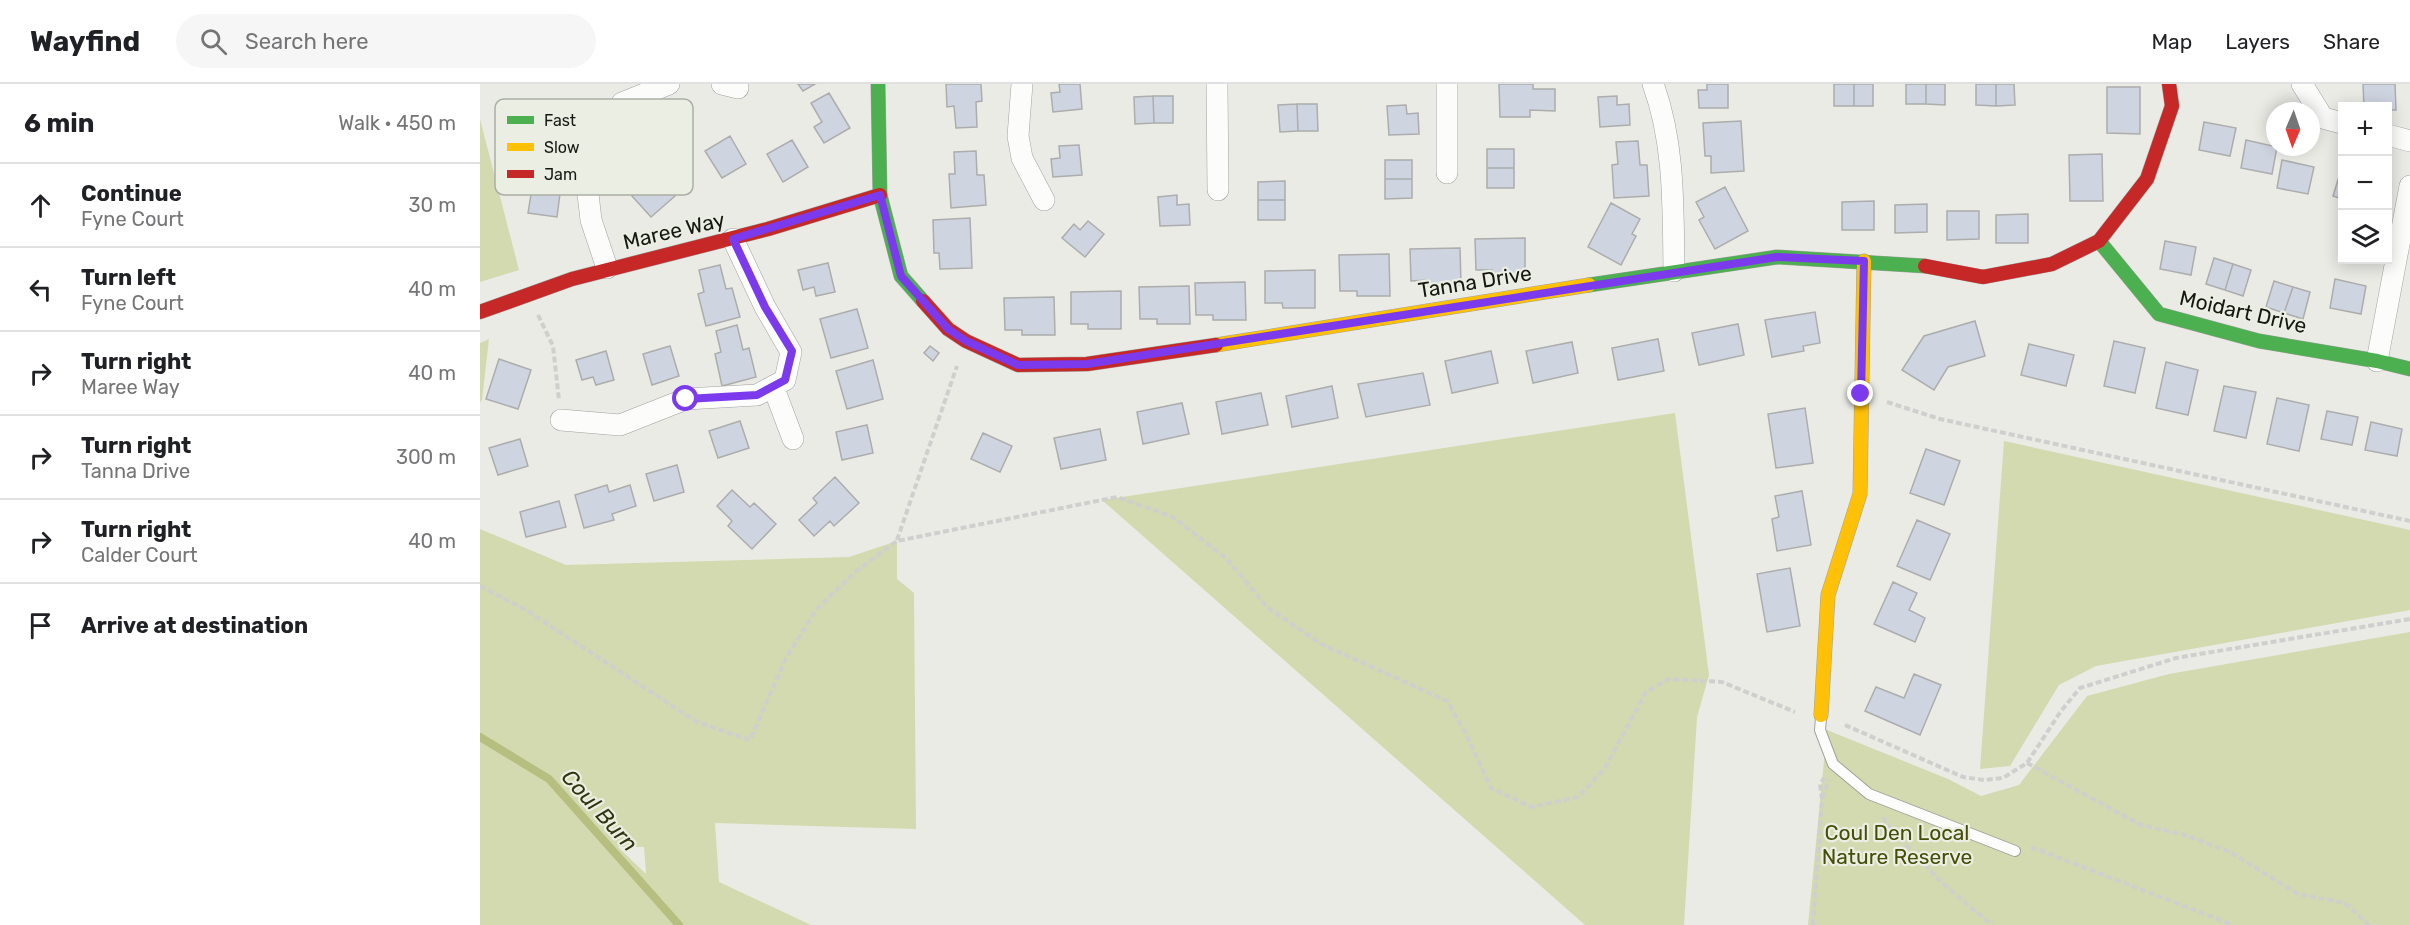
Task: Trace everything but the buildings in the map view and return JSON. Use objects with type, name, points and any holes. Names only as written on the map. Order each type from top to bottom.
[{"type":"street","points":[[632,99],[669,84]]},
{"type":"street","name":"Tanna Drive","points":[[878,84],[880,195],[901,276],[948,329],[966,341],[1018,365],[1087,364],[1674,271],[1777,257],[1914,264],[1983,277],[2052,264],[2099,241],[2147,179],[2172,106],[2169,84]]},
{"type":"street","points":[[1022,84],[1018,136],[1022,158],[1044,200]]},
{"type":"street","points":[[1217,84],[1218,190]]},
{"type":"street","points":[[1446,84],[1447,173]]},
{"type":"street","points":[[1653,84],[1660,103],[1672,175],[1674,271]]},
{"type":"street","points":[[2302,84],[2323,118],[2338,122]]},
{"type":"street","points":[[2392,136],[2410,141]]},
{"type":"street","points":[[2377,361],[2410,186]]},
{"type":"street","points":[[588,195],[591,220],[607,268]]},
{"type":"street","name":"Maree Way","points":[[480,312],[528,293],[607,268],[733,239],[880,195]]},
{"type":"street","points":[[561,420],[620,425],[686,399],[757,395],[785,380],[792,351],[765,307],[733,239]]},
{"type":"street","name":"Moidart Drive","points":[[2099,241],[2159,314],[2259,340],[2410,369]]},
{"type":"street","points":[[1821,715],[1828,595],[1860,494],[1864,261]]},
{"type":"street","points":[[773,386],[793,438]]},
{"type":"lane","points":[[1821,715],[1820,730],[1833,764],[1869,794],[2015,851]]},
{"type":"path","points":[[528,293],[553,346],[561,420]]},
{"type":"path","points":[[897,541],[966,341]]},
{"type":"path","points":[[1861,394],[1940,419],[2410,521]]},
{"type":"path","points":[[480,586],[526,610],[697,722],[750,740],[786,658],[816,610],[855,572],[897,541],[1117,497],[1173,517],[1227,559],[1267,608],[1312,638],[1446,701],[1465,732],[1491,788],[1532,807],[1578,797],[1605,768],[1646,692],[1669,679],[1722,682],[1796,713],[1821,715],[1963,777],[1984,780],[2003,778],[2027,763],[2061,711],[2080,688],[2176,658],[2410,619]]},
{"type":"path","points":[[2027,763],[2140,825],[2185,835],[2230,852],[2298,894],[2345,903],[2368,925]]},
{"type":"path","points":[[1869,794],[1883,813],[1885,822],[1940,881],[1992,925]]},
{"type":"path","points":[[1813,925],[1822,799]]},
{"type":"path","points":[[2015,851],[2034,848],[2233,925]]},
{"type":"green space","points":[[480,119],[495,177],[495,195],[500,195],[519,270],[480,282]]},
{"type":"green space","points":[[489,339],[482,400],[480,402],[480,343]]},
{"type":"green space","points":[[1675,413],[1709,675],[1697,717],[1684,925],[1585,925],[1102,500]]},
{"type":"green space","points":[[2004,441],[2410,530],[2410,610],[2096,666],[2059,685],[2010,766],[1980,769]]},
{"type":"green space","points":[[480,529],[566,565],[849,557],[897,541],[897,579],[914,593],[916,829],[715,823],[719,882],[811,925],[480,925]],"holes":[[[618,847],[644,847],[646,873]]]},
{"type":"green space","name":"Coul Den Local Nature Reserve","points":[[2410,632],[2410,925],[1808,925],[1827,730],[1948,779],[1981,796],[2019,785],[2087,696],[2169,674]]},
{"type":"waterway","name":"Coul Burn","points":[[480,737],[549,779],[679,925]]},
{"type":"traffic: fast","points":[[878,84],[880,195],[901,276],[923,301]]},
{"type":"traffic: fast","points":[[2099,241],[2159,314],[2259,341],[2377,361],[2410,369]]},
{"type":"traffic: fast","points":[[1589,285],[1777,257],[1925,266]]},
{"type":"traffic: slow","points":[[1821,715],[1828,595],[1860,494],[1864,261]]},
{"type":"traffic: slow","points":[[1216,345],[1589,285]]},
{"type":"traffic: jam","points":[[1925,266],[1983,277],[2052,264],[2099,241],[2147,179],[2172,106],[2169,84]]},
{"type":"traffic: jam","points":[[480,312],[572,279],[768,229],[880,195]]},
{"type":"traffic: jam","points":[[923,301],[948,329],[966,341],[1018,365],[1087,364],[1216,345]]},
{"type":"route","points":[[686,399],[757,395],[785,380],[792,351],[765,307],[733,239],[880,195],[901,276],[948,329],[966,341],[1018,365],[1087,364],[1674,271],[1777,257],[1864,261],[1861,394]]}]
